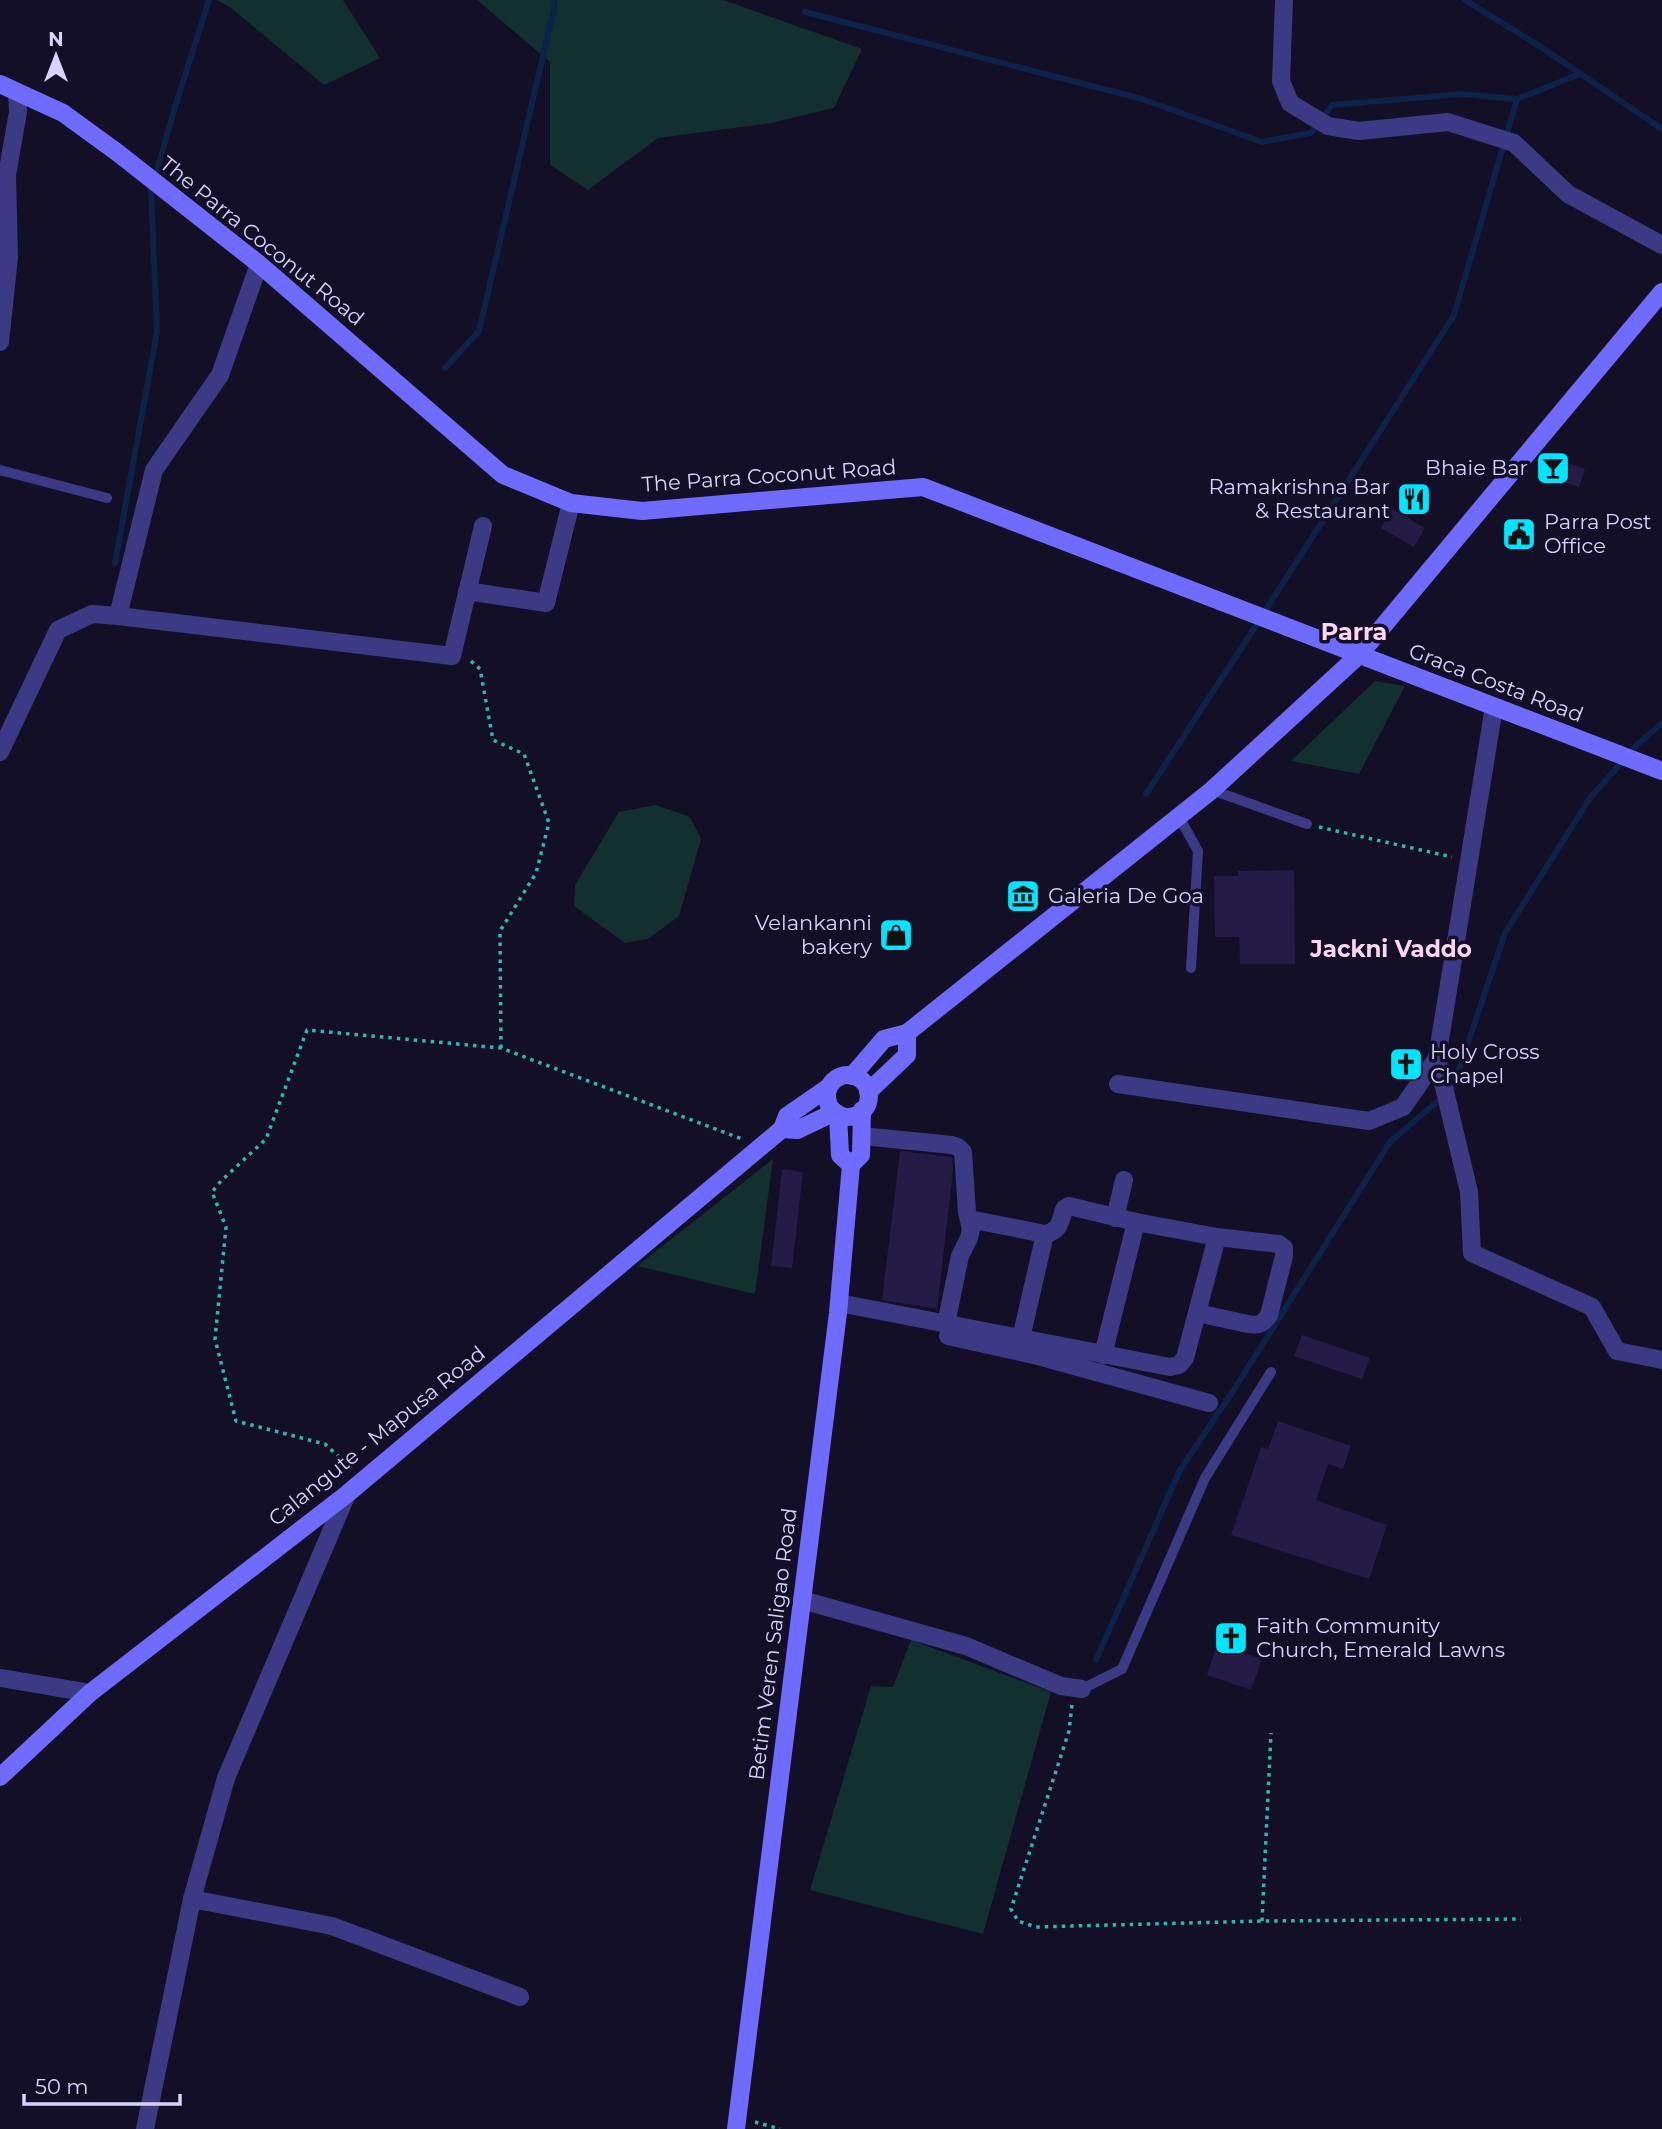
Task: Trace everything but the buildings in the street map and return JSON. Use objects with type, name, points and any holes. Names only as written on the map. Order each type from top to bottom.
[{"type":"main road","name":"The Parra Coconut Road","points":[[0,83],[63,113],[259,264],[503,475],[571,503],[642,511],[923,487],[1359,655]]},
{"type":"main road","name":"Calangute - Mapusa Road","points":[[0,1777],[90,1693],[363,1480],[782,1129],[787,1116],[829,1087],[838,1077],[852,1076],[884,1039],[907,1033],[1212,790],[1359,655],[1662,292]]},
{"type":"main road","name":"Graca Costa Road","points":[[1359,655],[1662,771]]},
{"type":"main road","points":[[868,1092],[906,1055],[907,1033]]},
{"type":"main road","points":[[852,1076],[863,1082],[868,1092],[868,1101],[862,1110]]},
{"type":"main road","points":[[829,1087],[827,1101],[836,1113]]},
{"type":"main road","name":"Calangute - Mapusa Road","points":[[782,1129],[797,1130],[836,1113],[848,1117],[862,1110]]},
{"type":"main road","name":"Betim Veren Saligao Road","points":[[737,2123],[838,1308],[851,1165],[861,1155],[862,1110]]},
{"type":"main road","name":"Betim Veren Saligao Road","points":[[836,1113],[840,1155],[851,1165]]},
{"type":"street","points":[[1284,0],[1280,81],[1290,103],[1328,126],[1359,131],[1448,122],[1514,143],[1568,194],[1662,245]]},
{"type":"street","points":[[0,342],[9,257],[7,175],[18,111],[17,93]]},
{"type":"street","points":[[118,616],[154,470],[220,375],[259,264]]},
{"type":"street","points":[[467,591],[546,603],[571,503]]},
{"type":"street","points":[[0,752],[58,631],[92,614],[452,656],[483,526]]},
{"type":"street","points":[[1494,707],[1437,1058],[1469,1192],[1472,1253],[1592,1307],[1617,1351],[1662,1360]]},
{"type":"street","points":[[1118,1084],[1369,1121],[1403,1107],[1437,1058]]},
{"type":"street","points":[[862,1136],[958,1147],[963,1152],[971,1229],[960,1256],[946,1324]]},
{"type":"street","points":[[1115,1218],[1124,1180]]},
{"type":"street","points":[[969,1219],[1045,1234],[1053,1233],[1059,1228],[1064,1209],[1069,1206],[1115,1218],[1217,1237],[1279,1244],[1284,1248],[1269,1315],[1264,1323],[1257,1325],[1197,1313]]},
{"type":"street","points":[[1103,1354],[1136,1222]]},
{"type":"street","points":[[1020,1338],[1045,1234]]},
{"type":"street","points":[[838,1308],[946,1324],[1170,1367],[1185,1358],[1217,1237]]},
{"type":"street","points":[[838,1308],[1038,1356],[1209,1403]]},
{"type":"street","points":[[145,2129],[192,1899],[226,1778],[347,1493]]},
{"type":"street","points":[[802,1600],[966,1646],[1061,1686],[1082,1689]]},
{"type":"street","points":[[0,1678],[90,1693]]},
{"type":"street","points":[[192,1899],[332,1926],[520,1997]]},
{"type":"lane","points":[[0,470],[107,498]]},
{"type":"lane","points":[[1212,790],[1307,824]]},
{"type":"lane","points":[[1179,817],[1198,851],[1191,968]]},
{"type":"lane","points":[[1082,1689],[1122,1669],[1205,1478],[1271,1373]]},
{"type":"path","points":[[454,645],[480,669],[493,740],[524,754],[549,823],[536,873],[500,932],[501,1048]]},
{"type":"path","points":[[1307,824],[1469,862]]},
{"type":"path","points":[[363,1480],[325,1444],[236,1422],[215,1339],[226,1227],[212,1192],[266,1139],[307,1030],[501,1048],[761,1146]]},
{"type":"path","points":[[1082,1689],[1073,1700],[1069,1731],[1011,1909],[1018,1921],[1035,1927],[1262,1921],[1521,1919]]},
{"type":"path","points":[[1262,1921],[1271,1733]]},
{"type":"path","points":[[737,2123],[780,2129]]},
{"type":"green space","points":[[217,0],[343,0],[380,58],[324,85],[231,8]]},
{"type":"green space","points":[[477,0],[723,0],[862,49],[834,108],[771,123],[658,138],[588,190],[550,165],[550,62]]},
{"type":"green space","points":[[1375,681],[1405,686],[1359,774],[1291,761]]},
{"type":"green space","points":[[656,805],[690,817],[701,839],[679,916],[648,939],[625,943],[574,906],[575,885],[619,812]]},
{"type":"green space","points":[[773,1159],[755,1294],[637,1266]]},
{"type":"green space","points":[[911,1640],[1051,1692],[983,1934],[810,1890],[871,1686],[893,1687]]},
{"type":"waterway","points":[[115,563],[157,332],[151,191],[209,0]]},
{"type":"waterway","points":[[445,368],[479,331],[554,0]]},
{"type":"waterway","points":[[1465,0],[1541,47],[1662,129]]},
{"type":"waterway","points":[[805,12],[1142,99],[1262,142],[1311,133],[1332,105],[1461,94],[1517,99],[1580,74]]},
{"type":"waterway","points":[[1146,794],[1454,315],[1517,99]]},
{"type":"waterway","points":[[1096,1660],[1180,1470],[1235,1388],[1390,1142],[1453,1088],[1505,933],[1590,798],[1638,744],[1662,723]]},
{"type":"place","name":"Bhaie Bar","points":[[1553,468]]},
{"type":"place","name":"Ramakrishna Bar & Restaurant","points":[[1414,499]]},
{"type":"place","name":"Parra Post Office","points":[[1519,534]]},
{"type":"place","name":"Galeria De Goa","points":[[1023,896]]},
{"type":"place","name":"Velankanni bakery","points":[[896,935]]},
{"type":"place","name":"Holy Cross Chapel","points":[[1406,1064]]},
{"type":"place","name":"Faith Community Church, Emerald Lawns","points":[[1231,1638]]},
{"type":"district","name":"Parra","points":[[1354,632]]},
{"type":"district","name":"Jackni Vaddo","points":[[1391,949]]}]
